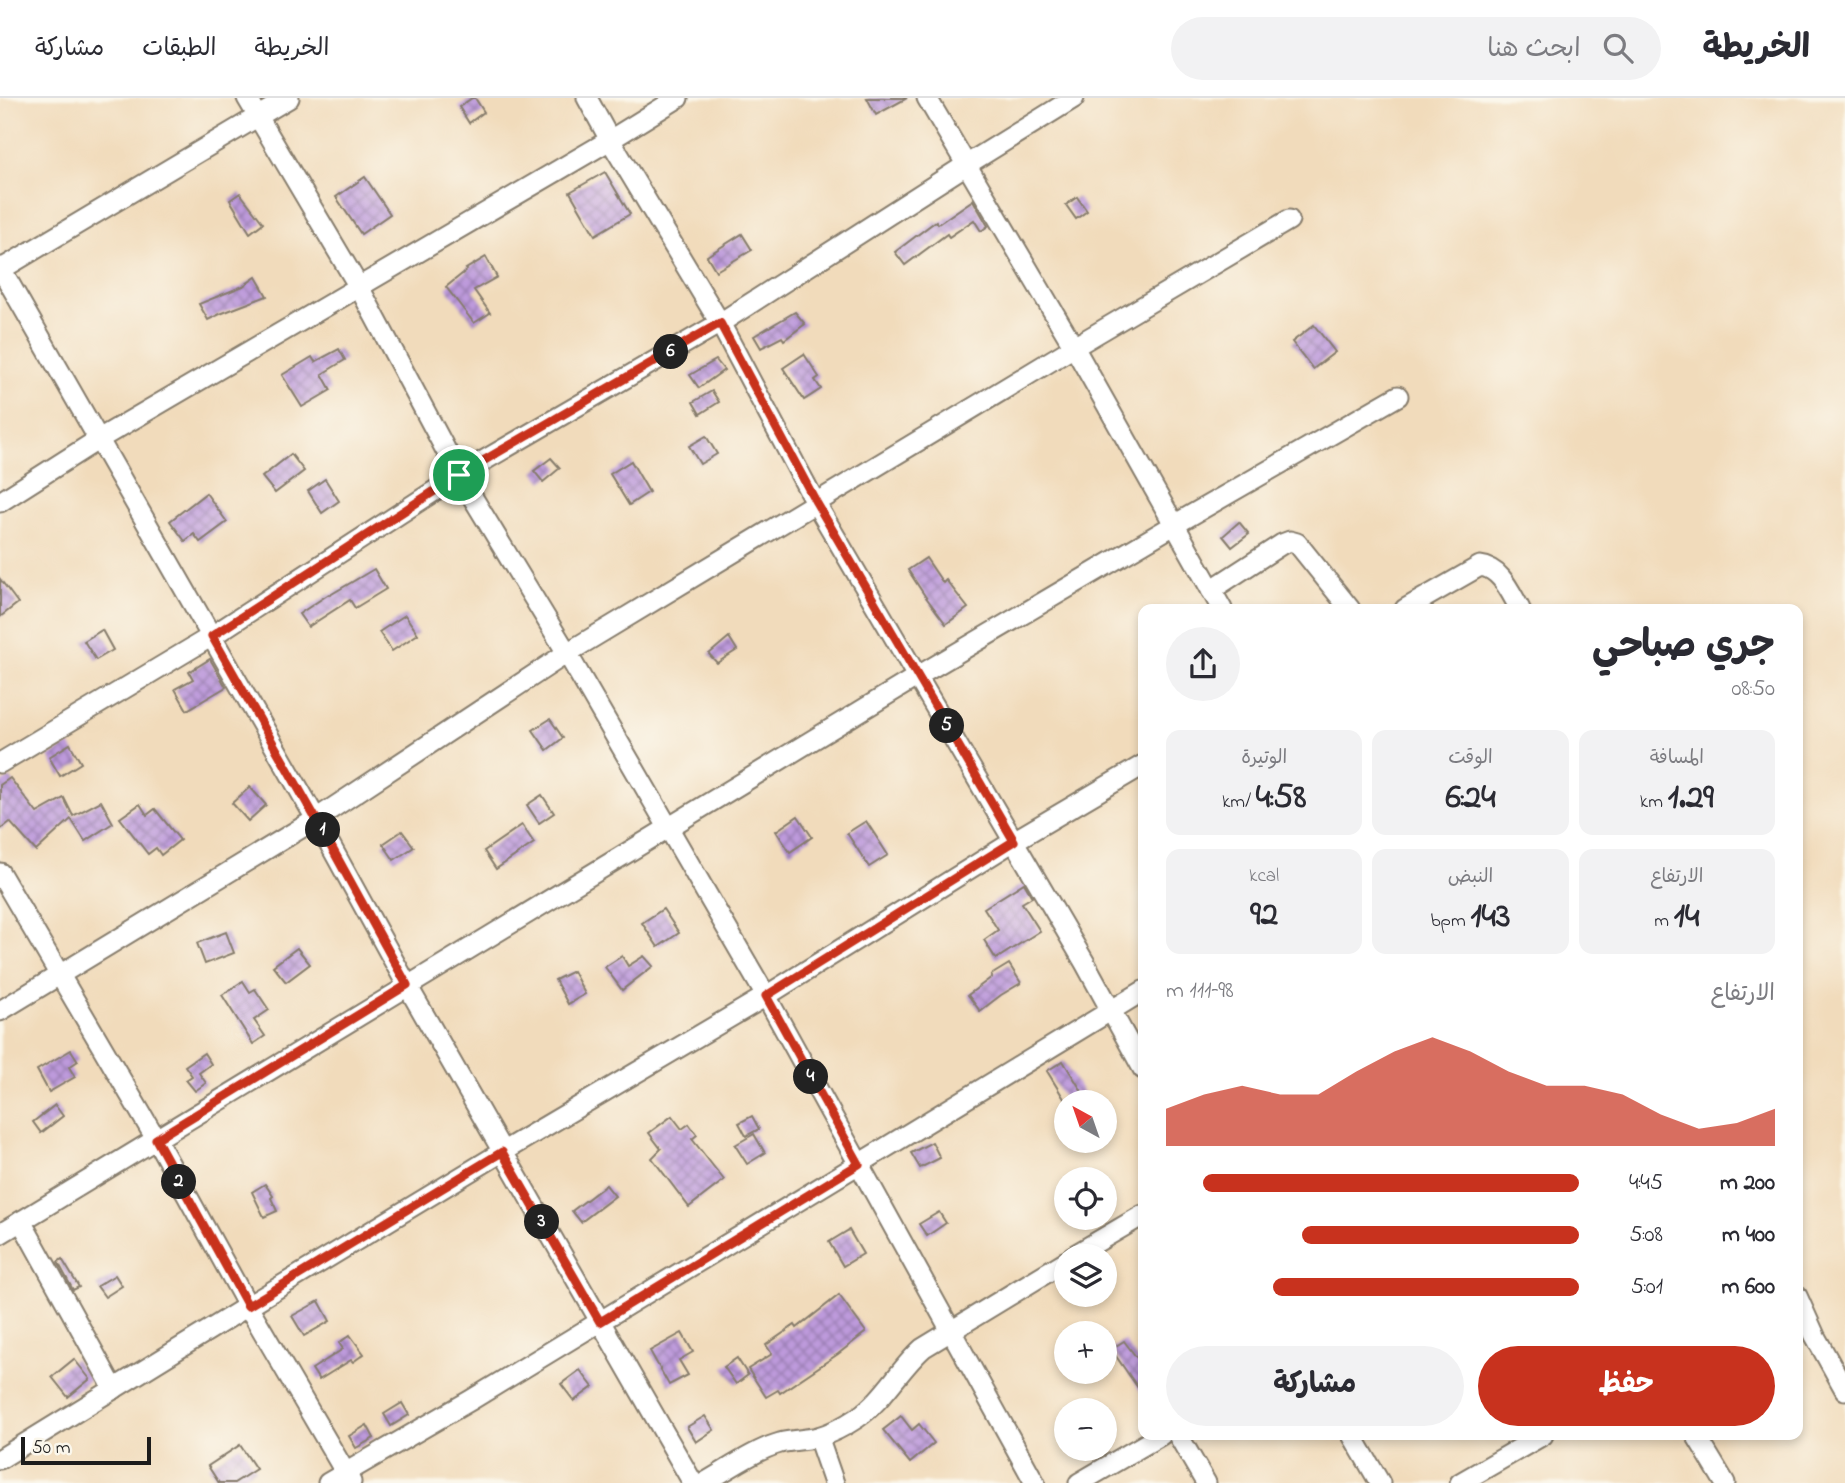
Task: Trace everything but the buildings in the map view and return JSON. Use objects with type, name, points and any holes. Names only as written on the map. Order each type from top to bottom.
[{"type":"street","points":[[247,98],[359,287],[459,475],[567,653],[766,996],[1035,1483]]},
{"type":"street","points":[[289,98],[0,269],[212,636],[407,985],[693,1483]]},
{"type":"street","points":[[587,98],[720,323],[816,502],[1085,963],[1138,1060]]},
{"type":"street","points":[[0,502],[99,439],[678,98]]},
{"type":"street","points":[[927,98],[1074,347],[1219,604]]},
{"type":"street","points":[[0,763],[212,636],[459,475],[720,323],[1074,98]]},
{"type":"street","points":[[0,1011],[316,819],[567,653],[1289,220]]},
{"type":"street","points":[[0,1234],[666,827],[1174,524],[1398,396]]},
{"type":"street","points":[[1211,590],[1290,541],[1297,543],[1346,604]]},
{"type":"street","points":[[1414,604],[1480,566],[1490,567],[1499,575],[1517,604]]},
{"type":"street","points":[[0,1459],[1138,768]]},
{"type":"street","points":[[0,873],[156,1139],[248,1306],[348,1478]]},
{"type":"street","points":[[328,1483],[348,1478],[471,1400],[1138,994]]},
{"type":"street","points":[[1093,1244],[1138,1218]]},
{"type":"street","points":[[21,1221],[114,1389]]},
{"type":"street","points":[[704,1483],[779,1443],[818,1437],[841,1428],[877,1401],[923,1348],[1054,1268]]},
{"type":"street","points":[[1803,1309],[1845,1390]]},
{"type":"street","points":[[818,1437],[834,1483]]},
{"type":"street","points":[[1079,1483],[1152,1440]]},
{"type":"street","points":[[1181,1440],[1206,1483]]},
{"type":"street","points":[[1355,1440],[1380,1483]]},
{"type":"street","points":[[1460,1483],[1534,1440]]},
{"type":"street","points":[[1699,1440],[1725,1483]]},
{"type":"route","points":[[720,323],[816,502],[1014,841],[766,996],[859,1164],[600,1322],[502,1152],[248,1306],[156,1139],[407,985],[212,636],[459,475],[720,323]]}]
